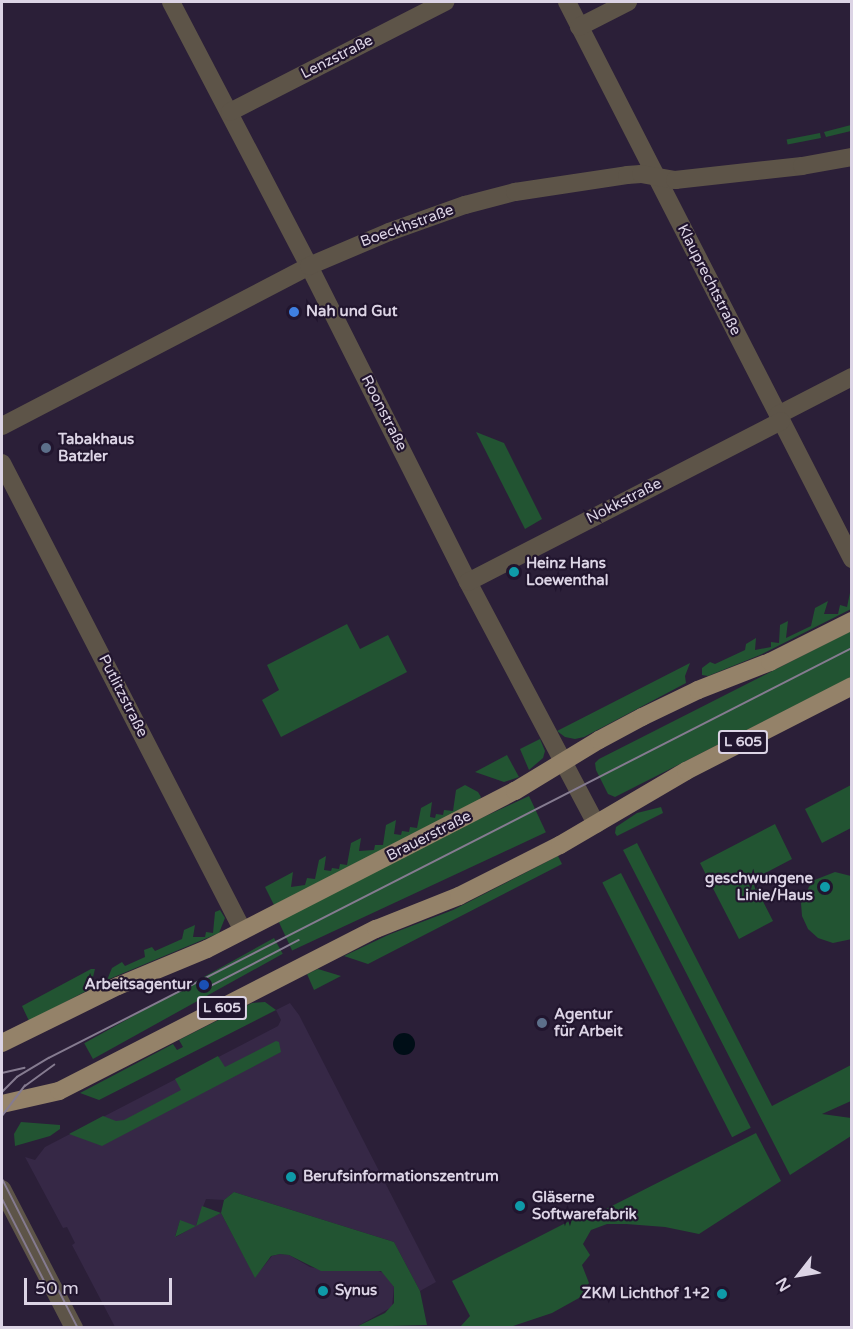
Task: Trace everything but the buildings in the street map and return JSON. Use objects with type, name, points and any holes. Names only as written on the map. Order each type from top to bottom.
[{"type":"main road","name":"Brauerstraße","points":[[2,1043],[118,986],[243,931],[522,787],[642,717],[698,690],[770,662],[852,621]]},
{"type":"main road","name":"L 605","points":[[2,1104],[59,1091],[368,933],[459,896],[596,824],[678,775],[852,686]]},
{"type":"street","name":"Roonstraße","points":[[171,2],[309,266],[468,582],[596,824]]},
{"type":"street","name":"Lenzstraße","points":[[230,112],[445,2]]},
{"type":"street","name":"Klauprechtstraße","points":[[567,2],[852,559]]},
{"type":"street","points":[[579,27],[628,2]]},
{"type":"street","name":"Boeckhstraße","points":[[2,426],[309,266],[405,226],[488,198],[627,175],[641,174],[657,179],[675,180],[777,169],[852,157]]},
{"type":"street","name":"Nokkstraße","points":[[468,582],[852,377]]},
{"type":"street","name":"Putlitzstraße","points":[[2,463],[243,931]]},
{"type":"street","points":[[2,1189],[74,1328]]},
{"type":"shaded area","points":[[290,1003],[299,1015],[436,1282],[420,1291],[394,1242],[234,1192],[224,1200],[206,1199],[196,1225],[221,1213],[255,1277],[272,1256],[280,1254],[289,1255],[310,1267],[329,1271],[376,1270],[386,1274],[394,1287],[392,1307],[356,1327],[115,1327],[72,1245],[75,1243],[67,1227],[63,1228],[25,1157],[35,1160],[45,1147],[278,1026],[281,1020],[276,1010]],"holes":[[[180,1221],[195,1226],[176,1237],[175,1236]]]},
{"type":"shaded area","points":[[404,1033],[412,1036],[415,1044],[412,1052],[404,1055],[396,1052],[393,1044],[396,1036]]},
{"type":"green space","points":[[851,125],[851,131],[826,137],[824,132]]},
{"type":"green space","points":[[820,133],[821,138],[788,144],[787,139]]},
{"type":"green space","points":[[476,432],[504,443],[542,519],[525,529]]},
{"type":"green space","points":[[851,588],[851,609],[760,655],[708,676],[702,675],[702,668],[710,662],[715,664],[745,650],[746,644],[756,638],[755,650],[771,647],[771,642],[779,643],[780,625],[788,621],[786,638],[811,626],[815,608],[828,601],[824,614],[838,614],[840,605],[847,607]]},
{"type":"green space","points":[[347,624],[360,649],[388,635],[407,672],[281,737],[262,700],[279,690],[267,665]]},
{"type":"green space","points":[[851,631],[851,677],[615,797],[608,794],[596,770],[595,763],[599,759]]},
{"type":"green space","points":[[690,663],[685,676],[686,683],[584,737],[575,739],[565,737],[557,731]]},
{"type":"green space","points":[[540,739],[545,751],[543,758],[529,770],[520,749]]},
{"type":"green space","points":[[507,755],[519,777],[504,782],[475,772]]},
{"type":"green space","points":[[465,785],[478,792],[481,797],[479,800],[274,905],[265,887],[293,872],[291,887],[305,885],[307,878],[315,879],[319,860],[326,856],[324,870],[339,869],[340,864],[347,865],[351,843],[361,838],[359,851],[374,850],[375,845],[383,845],[386,825],[396,820],[394,834],[401,835],[402,831],[409,832],[410,827],[417,828],[421,808],[432,802],[430,817],[435,818],[436,814],[443,815],[444,810],[453,811],[456,790]]},
{"type":"green space","points":[[851,785],[851,828],[822,843],[805,809]]},
{"type":"green space","points":[[529,796],[546,832],[292,951],[275,914]]},
{"type":"green space","points":[[661,807],[663,813],[617,836],[615,833],[616,827],[637,813]]},
{"type":"green space","points":[[775,824],[792,859],[752,880],[773,921],[739,939],[700,863]]},
{"type":"green space","points":[[637,843],[772,1106],[851,1065],[851,1101],[822,1114],[851,1118],[851,1136],[790,1175],[623,850]]},
{"type":"green space","points":[[558,856],[562,864],[368,964],[344,956],[388,935],[453,910]]},
{"type":"green space","points":[[835,872],[851,876],[852,939],[833,943],[818,938],[808,929],[802,916],[801,903],[812,881]]},
{"type":"green space","points":[[621,873],[751,1128],[732,1137],[602,883]]},
{"type":"green space","points":[[220,910],[225,918],[219,933],[107,980],[112,968],[122,962],[125,966],[145,957],[144,950],[152,947],[155,951],[182,939],[184,930],[195,925],[193,937],[205,937],[206,932],[213,933],[215,912]]},
{"type":"green space","points":[[274,938],[283,954],[93,1059],[84,1043]]},
{"type":"green space","points":[[91,969],[95,969],[90,989],[29,1021],[22,1006]]},
{"type":"green space","points":[[318,969],[341,976],[314,990],[307,974]]},
{"type":"green space","points":[[265,1002],[276,1010],[99,1100],[80,1093],[173,1044],[177,1050],[183,1047],[179,1040],[252,1003]]},
{"type":"green space","points":[[276,1041],[279,1042],[281,1052],[102,1146],[69,1134],[103,1116],[116,1121],[124,1120],[181,1090],[175,1079],[218,1056],[225,1067]]},
{"type":"green space","points":[[21,1122],[60,1125],[60,1129],[50,1136],[15,1146],[14,1134]]},
{"type":"green space","points":[[756,1133],[781,1181],[699,1234],[665,1227],[626,1224],[607,1224],[591,1230],[583,1244],[590,1255],[582,1265],[589,1283],[579,1298],[552,1313],[510,1327],[460,1327],[470,1316],[452,1281],[589,1211],[592,1216]]},
{"type":"green space","points":[[234,1192],[394,1242],[420,1291],[427,1325],[356,1327],[385,1313],[394,1303],[394,1287],[381,1271],[321,1271],[289,1255],[280,1254],[271,1256],[255,1278],[221,1213],[224,1200]]},
{"type":"green space","points":[[202,1206],[221,1213],[175,1237],[180,1220],[196,1226]]},
{"type":"tram line","points":[[2,1092],[17,1077],[49,1058],[852,648]]},
{"type":"tram line","points":[[201,991],[299,940]]},
{"type":"tram line","points":[[2,1116],[25,1086],[54,1065]]},
{"type":"tram line","points":[[2,1073],[24,1068]]},
{"type":"tram line","points":[[2,1178],[78,1328]]},
{"type":"tram line","points":[[2,1198],[47,1286]]},
{"type":"place","name":"Nah und Gut","points":[[294,312]]},
{"type":"place","name":"Tabakhaus Batzler","points":[[46,448]]},
{"type":"place","name":"Heinz Hans Loewenthal","points":[[514,572]]},
{"type":"place","name":"geschwungene Linie/Haus","points":[[825,887]]},
{"type":"place","name":"Arbeitsagentur","points":[[204,985]]},
{"type":"place","name":"Agentur für Arbeit","points":[[542,1023]]},
{"type":"place","name":"Berufsinformationszentrum","points":[[291,1177]]},
{"type":"place","name":"Gläserne Softwarefabrik","points":[[520,1206]]},
{"type":"place","name":"Synus","points":[[323,1291]]},
{"type":"place","name":"ZKM Lichthof 1+2","points":[[722,1294]]}]
